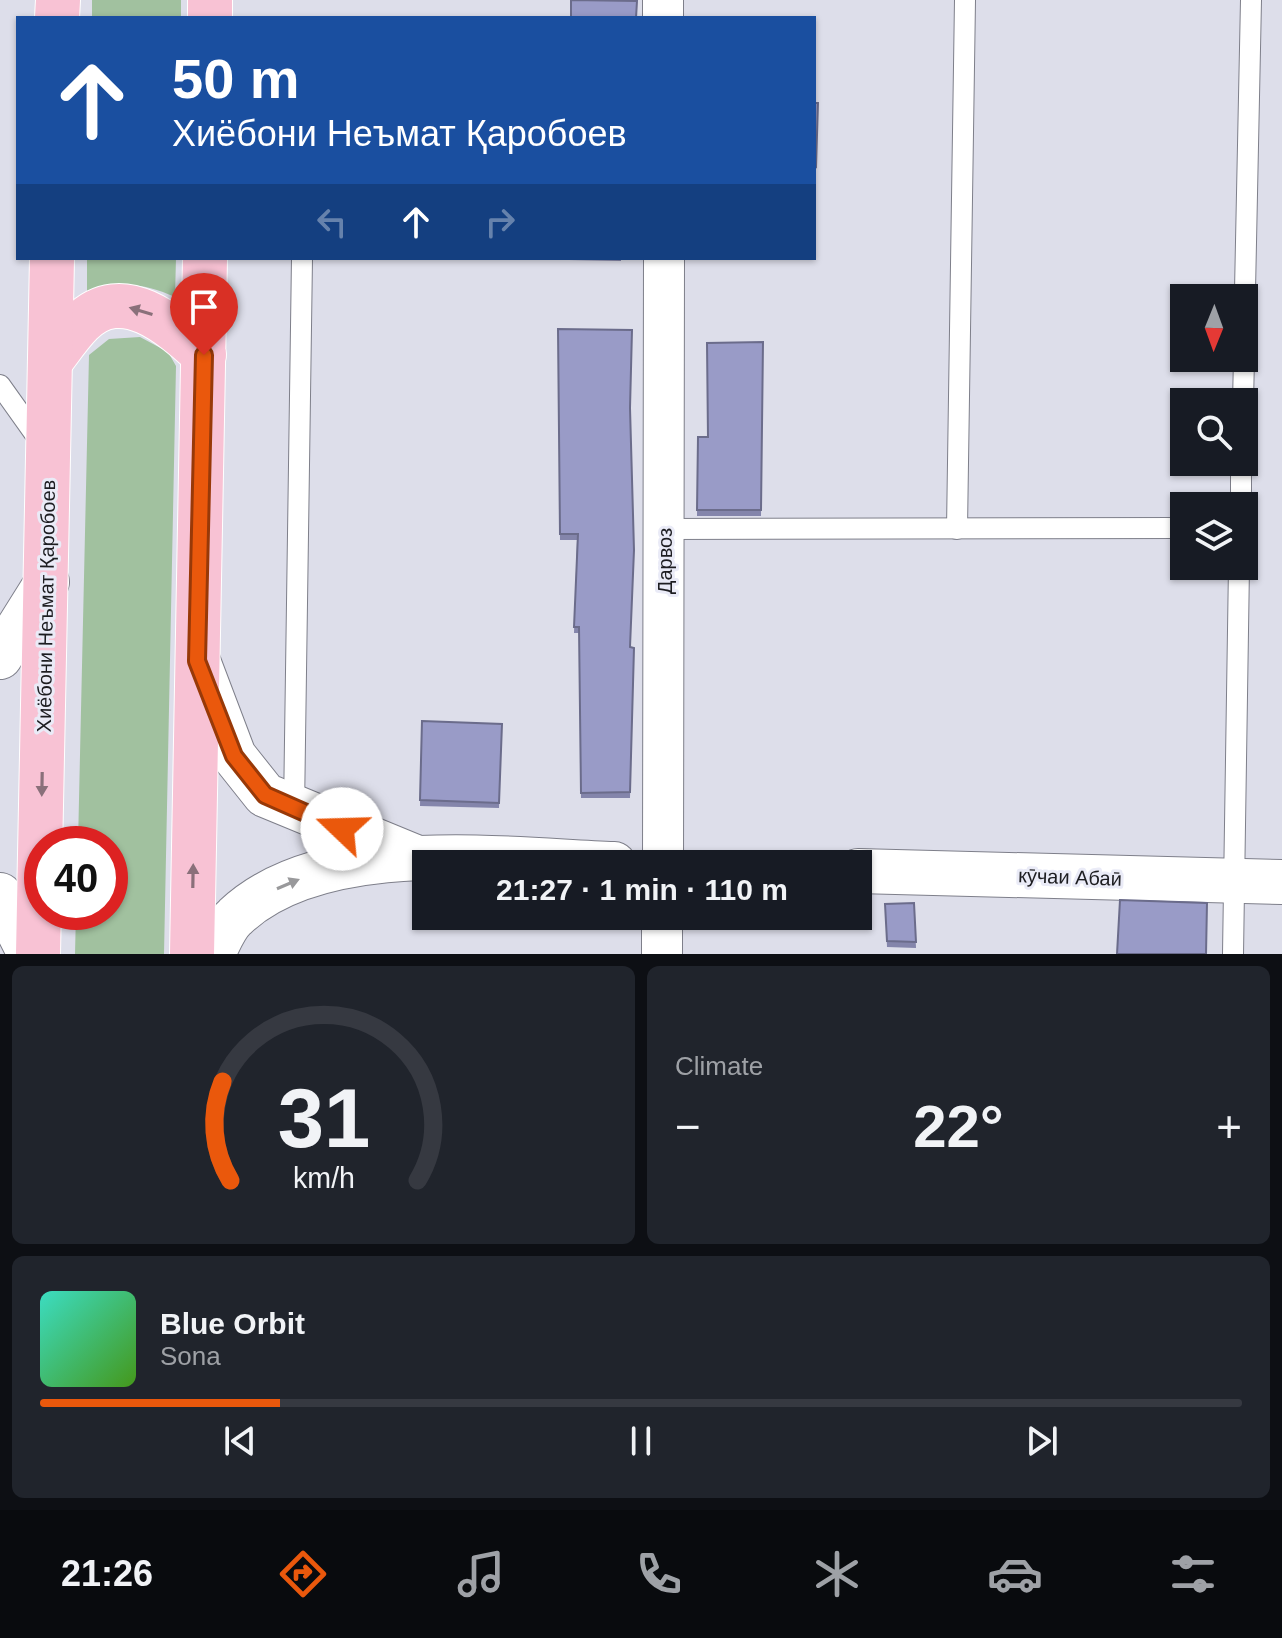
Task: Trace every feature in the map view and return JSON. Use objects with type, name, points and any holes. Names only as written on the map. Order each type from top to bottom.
[{"type":"highway","name":"Хиёбони Неъмат Қаробоев","points":[[23,949],[47,582],[52,260]]},
{"type":"highway","points":[[192,954],[205,260]]},
{"type":"highway","points":[[50,362],[83,321],[107,307],[140,308],[169,323],[204,355]]},
{"type":"street","name":"Дарвоз","points":[[663,850],[664,260]]},
{"type":"street","points":[[0,657],[47,582]]},
{"type":"street","points":[[197,661],[234,756],[265,795],[294,810],[412,856]]},
{"type":"street","points":[[213,954],[233,919],[267,892],[311,873],[412,857]]},
{"type":"street","name":"кӯчаи Абаӣ","points":[[872,871],[1282,882]]},
{"type":"street","points":[[0,895],[23,949]]},
{"type":"street","points":[[662,930],[662,954]]},
{"type":"lane","points":[[957,529],[965,0]]},
{"type":"lane","points":[[1245,284],[1251,0]]},
{"type":"lane","points":[[294,810],[302,260]]},
{"type":"lane","points":[[0,385],[48,454]]},
{"type":"lane","points":[[665,529],[1170,528]]},
{"type":"lane","points":[[1233,954],[1239,580]]},
{"type":"green space","points":[[92,0],[181,0],[181,16],[92,16]]},
{"type":"green space","points":[[87,260],[176,260],[175,297],[131,285],[109,287],[87,294]]},
{"type":"green space","points":[[140,337],[168,352],[176,366],[164,954],[75,954],[76,930],[128,930],[128,826],[78,826],[89,355],[109,339]]},
{"type":"building","points":[[571,0],[637,1],[636,16],[571,16]]},
{"type":"building","points":[[816,103],[818,103],[816,167]]},
{"type":"building","points":[[558,329],[632,330],[630,408],[634,550],[630,647],[634,648],[630,792],[581,793],[579,627],[574,627],[578,534],[560,534]]},
{"type":"building","points":[[763,342],[761,510],[697,510],[698,437],[708,437],[707,343]]},
{"type":"building","points":[[422,721],[502,724],[499,803],[420,800]]},
{"type":"building","points":[[1120,900],[1207,903],[1206,954],[1117,954]]},
{"type":"building","points":[[914,903],[916,942],[887,941],[885,904]]},
{"type":"route","points":[[204,355],[197,661],[234,756],[265,795],[342,829]]}]
